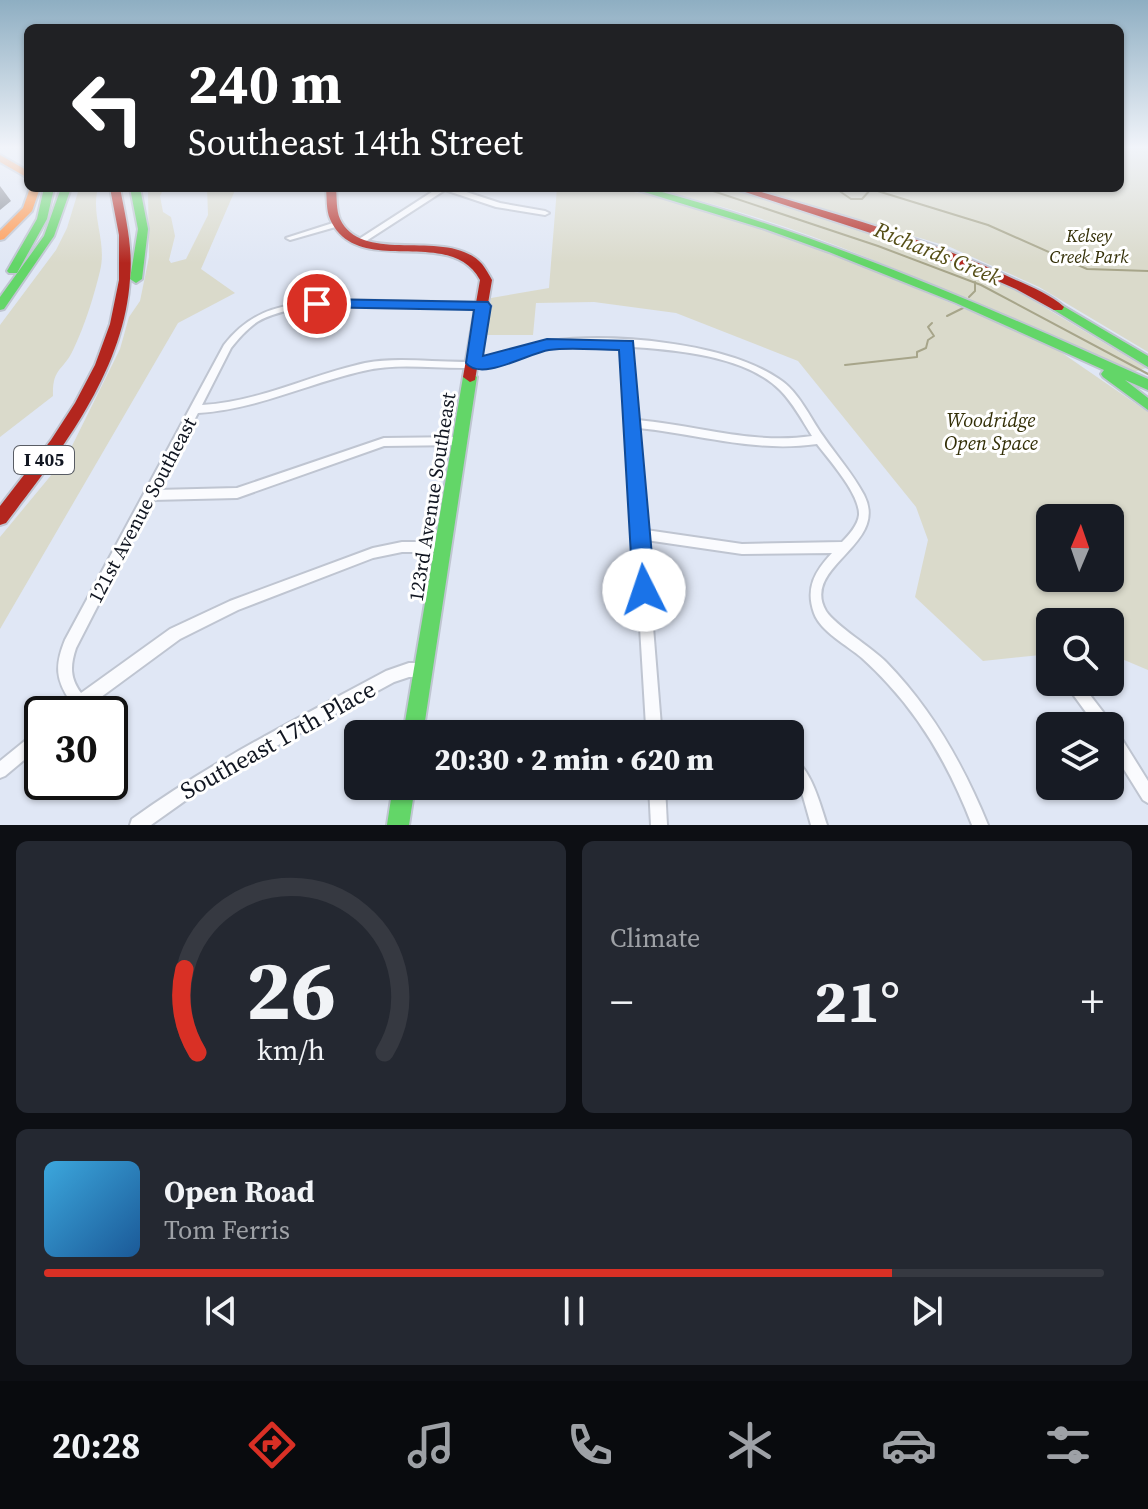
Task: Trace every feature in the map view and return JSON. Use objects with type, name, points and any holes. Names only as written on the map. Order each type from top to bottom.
[{"type":"main road","points":[[0,237],[28,209],[34,192]]},
{"type":"main road","points":[[0,290],[33,238],[49,192]]},
{"type":"main road","points":[[0,306],[37,258],[51,233],[65,192]]},
{"type":"main road","name":"I 405","points":[[0,518],[35,475],[84,399],[118,324],[125,290],[128,239],[116,192]]},
{"type":"main road","points":[[118,324],[135,283],[142,249],[142,214],[136,192]]},
{"type":"main road","points":[[332,192],[336,224],[366,236]]},
{"type":"main road","points":[[654,192],[706,204],[933,287],[1148,385]]},
{"type":"main road","points":[[751,192],[931,249],[990,272],[1033,293],[1148,362]]},
{"type":"main road","name":"123rd Avenue Southeast","points":[[366,236],[381,247],[451,252],[481,268],[486,280],[485,306],[416,720]]},
{"type":"main road","points":[[1056,343],[1111,376],[1148,405]]},
{"type":"main road","points":[[398,825],[402,800]]},
{"type":"street","points":[[366,236],[438,192]]},
{"type":"street","points":[[458,192],[499,205],[545,213]]},
{"type":"street","points":[[290,238],[336,224]]},
{"type":"street","name":"121st Avenue Southeast","points":[[75,696],[64,682],[64,659],[227,347],[240,331],[266,315],[289,307],[317,304],[485,306]]},
{"type":"street","points":[[195,409],[245,405],[379,364],[496,361],[547,345],[627,345],[687,350],[759,372],[778,383],[798,406],[866,510],[862,528],[843,547],[815,586],[820,613],[870,656],[918,707],[958,770],[980,825]]},
{"type":"street","points":[[627,345],[653,720]]},
{"type":"street","points":[[634,424],[679,428],[781,445],[820,439]]},
{"type":"street","points":[[149,495],[237,493],[384,442],[461,441]]},
{"type":"street","points":[[640,534],[742,549],[843,547]]},
{"type":"street","points":[[90,696],[175,634],[234,605],[373,553],[402,547],[444,547]]},
{"type":"street","name":"Southeast 17th Place","points":[[138,825],[195,784],[243,756],[391,676],[409,670],[424,670]]},
{"type":"street","points":[[1082,696],[1094,712]]},
{"type":"street","points":[[0,771],[24,751]]},
{"type":"street","points":[[1124,756],[1148,795]]},
{"type":"street","points":[[804,783],[819,825]]},
{"type":"street","points":[[658,800],[659,825]]},
{"type":"green space","name":"Kelsey Creek Park","points":[[1124,186],[1148,186],[1148,352],[1039,287],[950,247],[766,192],[1124,192]]},
{"type":"green space","points":[[78,192],[97,192],[102,261],[78,339],[54,380],[53,396],[0,437],[0,325],[56,250],[67,228]]},
{"type":"green space","points":[[148,192],[162,192],[163,212],[171,217],[175,236],[169,260],[171,263],[186,259],[208,215],[207,192],[234,192],[201,269],[235,293],[178,323],[0,629],[0,537],[67,456],[120,349],[129,317],[140,301],[149,257]]},
{"type":"green space","name":"Woodridge Open Space","points":[[557,192],[634,192],[713,209],[802,241],[1049,344],[1148,412],[1148,670],[1124,660],[1124,608],[1036,608],[1036,655],[983,661],[915,597],[928,540],[916,507],[798,361],[676,313],[594,302],[536,303],[533,335],[486,335],[491,298],[549,288]]},
{"type":"green space","points":[[664,192],[741,192],[926,251],[1014,289],[1146,368],[1131,373],[894,268],[773,223]]},
{"type":"waterway","name":"Richards Creek","points":[[716,192],[878,246],[975,283]]},
{"type":"waterway","points":[[841,192],[851,199],[862,199],[868,192]]},
{"type":"waterway","points":[[881,192],[988,225],[1087,269],[1148,271]]},
{"type":"waterway","points":[[969,297],[975,291],[975,283]]},
{"type":"waterway","name":"Richards Creek","points":[[975,283],[1148,374]]},
{"type":"waterway","points":[[947,316],[963,308]]},
{"type":"waterway","points":[[845,365],[917,357],[917,352],[926,348],[928,340],[934,336],[928,327],[932,323]]},
{"type":"traffic: fast","points":[[13,271],[42,219],[48,192]]},
{"type":"traffic: fast","points":[[0,306],[49,236],[65,192]]},
{"type":"traffic: fast","points":[[136,192],[143,229],[136,279]]},
{"type":"traffic: fast","points":[[651,192],[833,249],[960,300],[1148,385]]},
{"type":"traffic: fast","points":[[1058,307],[1148,362]]},
{"type":"traffic: fast","points":[[1108,374],[1148,405]]},
{"type":"traffic: fast","points":[[415,720],[470,377]]},
{"type":"traffic: fast","points":[[398,825],[402,800]]},
{"type":"traffic: slow","points":[[0,237],[28,209],[34,192]]},
{"type":"traffic: jam","points":[[0,518],[29,482],[81,405],[101,365],[116,324],[125,280],[125,235],[116,192]]},
{"type":"traffic: jam","points":[[331,192],[335,219],[345,234],[360,242],[443,250],[461,255],[479,267],[486,280],[470,377]]},
{"type":"traffic: jam","points":[[751,192],[902,238],[982,269],[1058,307]]},
{"type":"route","points":[[317,304],[483,306],[474,363],[489,363],[537,346],[627,345],[644,590]]}]
